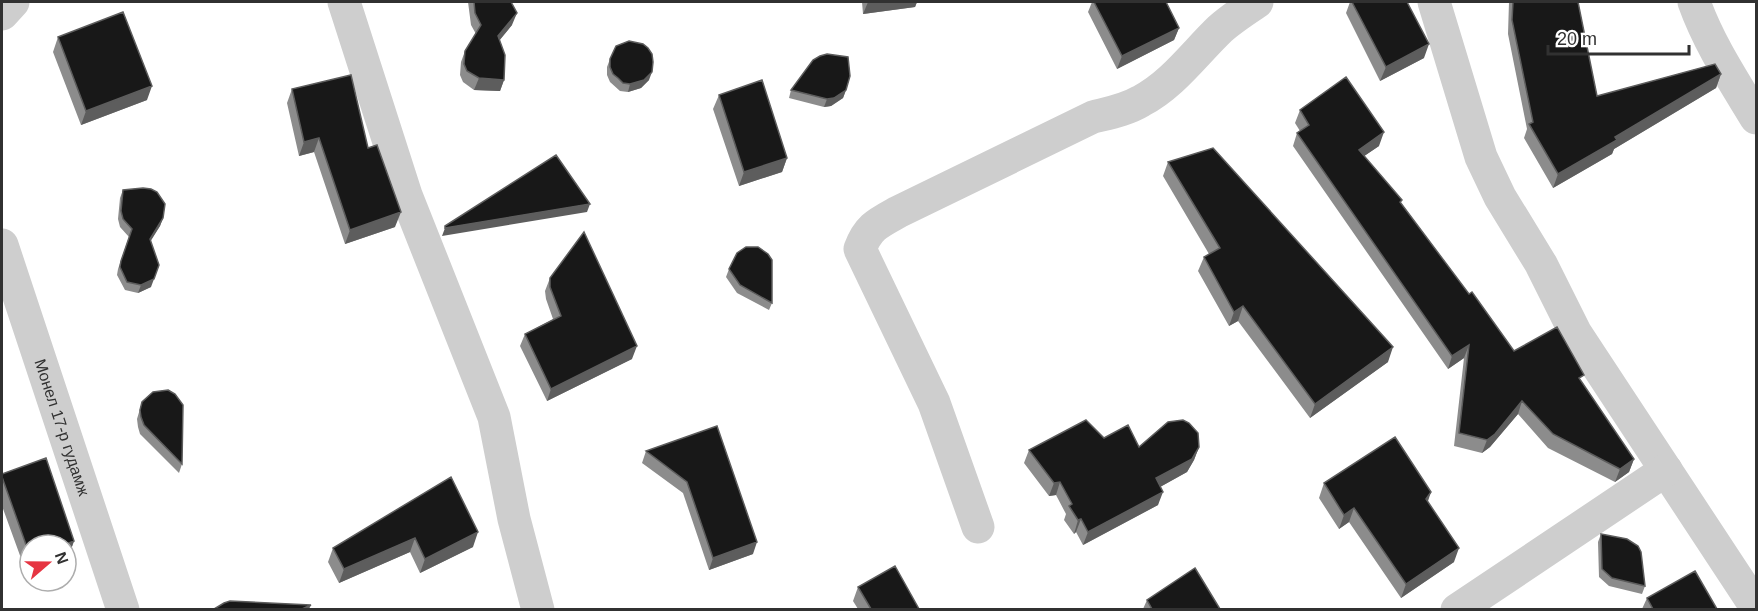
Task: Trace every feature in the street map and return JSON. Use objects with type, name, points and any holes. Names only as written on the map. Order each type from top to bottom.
[{"type":"street","points":[[2,14],[13,2]]},
{"type":"street","points":[[344,2],[406,195],[494,417],[514,519],[538,609]]},
{"type":"street","points":[[978,527],[934,403],[860,249],[865,236],[877,223],[898,212],[1093,117],[1121,110],[1142,101],[1180,70],[1221,28],[1257,2]]},
{"type":"street","points":[[1434,2],[1480,157],[1500,197],[1541,264],[1575,332],[1756,607]]},
{"type":"street","points":[[1694,2],[1702,26],[1756,118]]},
{"type":"street","name":"Монел 17-р гудамж","points":[[2,245],[123,609]]},
{"type":"street","points":[[1457,609],[1666,470]]},
{"type":"building","points":[[474,2],[511,2],[517,13],[498,36],[505,55],[504,80],[479,78],[467,71],[464,64],[465,51],[481,25],[475,13]]},
{"type":"building","points":[[1094,2],[1166,2],[1179,28],[1122,56]]},
{"type":"building","points":[[1352,2],[1407,2],[1429,44],[1386,67]]},
{"type":"building","points":[[1513,2],[1578,2],[1597,96],[1715,64],[1721,74],[1615,137],[1617,140],[1558,174],[1529,124],[1533,122],[1512,20]]},
{"type":"building","points":[[123,12],[152,86],[86,111],[58,37]]},
{"type":"building","points":[[629,41],[643,44],[648,48],[653,62],[652,72],[644,80],[630,84],[623,83],[613,74],[610,67],[610,59],[616,46]]},
{"type":"building","points":[[827,54],[848,57],[850,76],[846,90],[834,98],[827,99],[791,90],[813,60]]},
{"type":"building","points":[[351,75],[368,148],[377,145],[401,212],[350,230],[319,138],[304,142],[292,89]]},
{"type":"building","points":[[1346,77],[1384,132],[1359,150],[1402,200],[1400,202],[1469,294],[1472,292],[1514,351],[1557,327],[1584,375],[1579,378],[1634,459],[1620,469],[1553,434],[1522,401],[1495,434],[1487,440],[1459,433],[1469,345],[1452,356],[1297,133],[1309,125],[1300,110]]},
{"type":"building","points":[[762,80],[787,158],[744,172],[719,95]]},
{"type":"building","points":[[1213,148],[1393,347],[1315,404],[1243,306],[1234,312],[1204,257],[1220,248],[1168,162]]},
{"type":"building","points":[[556,155],[590,204],[445,228],[445,226]]},
{"type":"building","points":[[143,188],[157,192],[165,204],[163,218],[150,239],[159,265],[154,279],[141,285],[127,282],[120,267],[132,229],[123,219],[121,211],[123,190]]},
{"type":"building","points":[[584,232],[637,346],[551,389],[525,334],[561,316],[550,287],[550,278]]},
{"type":"building","points":[[746,247],[758,247],[772,260],[772,303],[740,285],[729,269],[737,253]]},
{"type":"building","points":[[168,390],[175,394],[183,405],[182,464],[144,425],[141,417],[142,402],[153,392]]},
{"type":"building","points":[[1086,420],[1104,438],[1128,425],[1139,447],[1168,422],[1183,420],[1198,433],[1199,447],[1192,459],[1156,478],[1163,492],[1088,532],[1081,519],[1078,520],[1069,506],[1072,504],[1060,482],[1054,483],[1029,450]]},
{"type":"building","points":[[717,426],[757,542],[713,558],[687,482],[646,451]]},
{"type":"building","points":[[1395,437],[1431,492],[1426,499],[1459,548],[1406,584],[1354,508],[1344,515],[1324,483]]},
{"type":"building","points":[[46,458],[71,533],[22,533],[2,474]]},
{"type":"building","points":[[451,477],[478,532],[425,559],[415,538],[344,569],[333,548]]},
{"type":"building","points":[[1601,534],[1627,539],[1638,546],[1641,552],[1645,586],[1612,578],[1602,569]]},
{"type":"building","points":[[895,566],[919,609],[871,609],[858,587]]},
{"type":"building","points":[[1195,568],[1220,609],[1152,609],[1147,600]]},
{"type":"building","points":[[1695,571],[1717,609],[1653,609],[1647,598]]},
{"type":"building","points":[[230,601],[311,605],[302,609],[214,609]]}]
